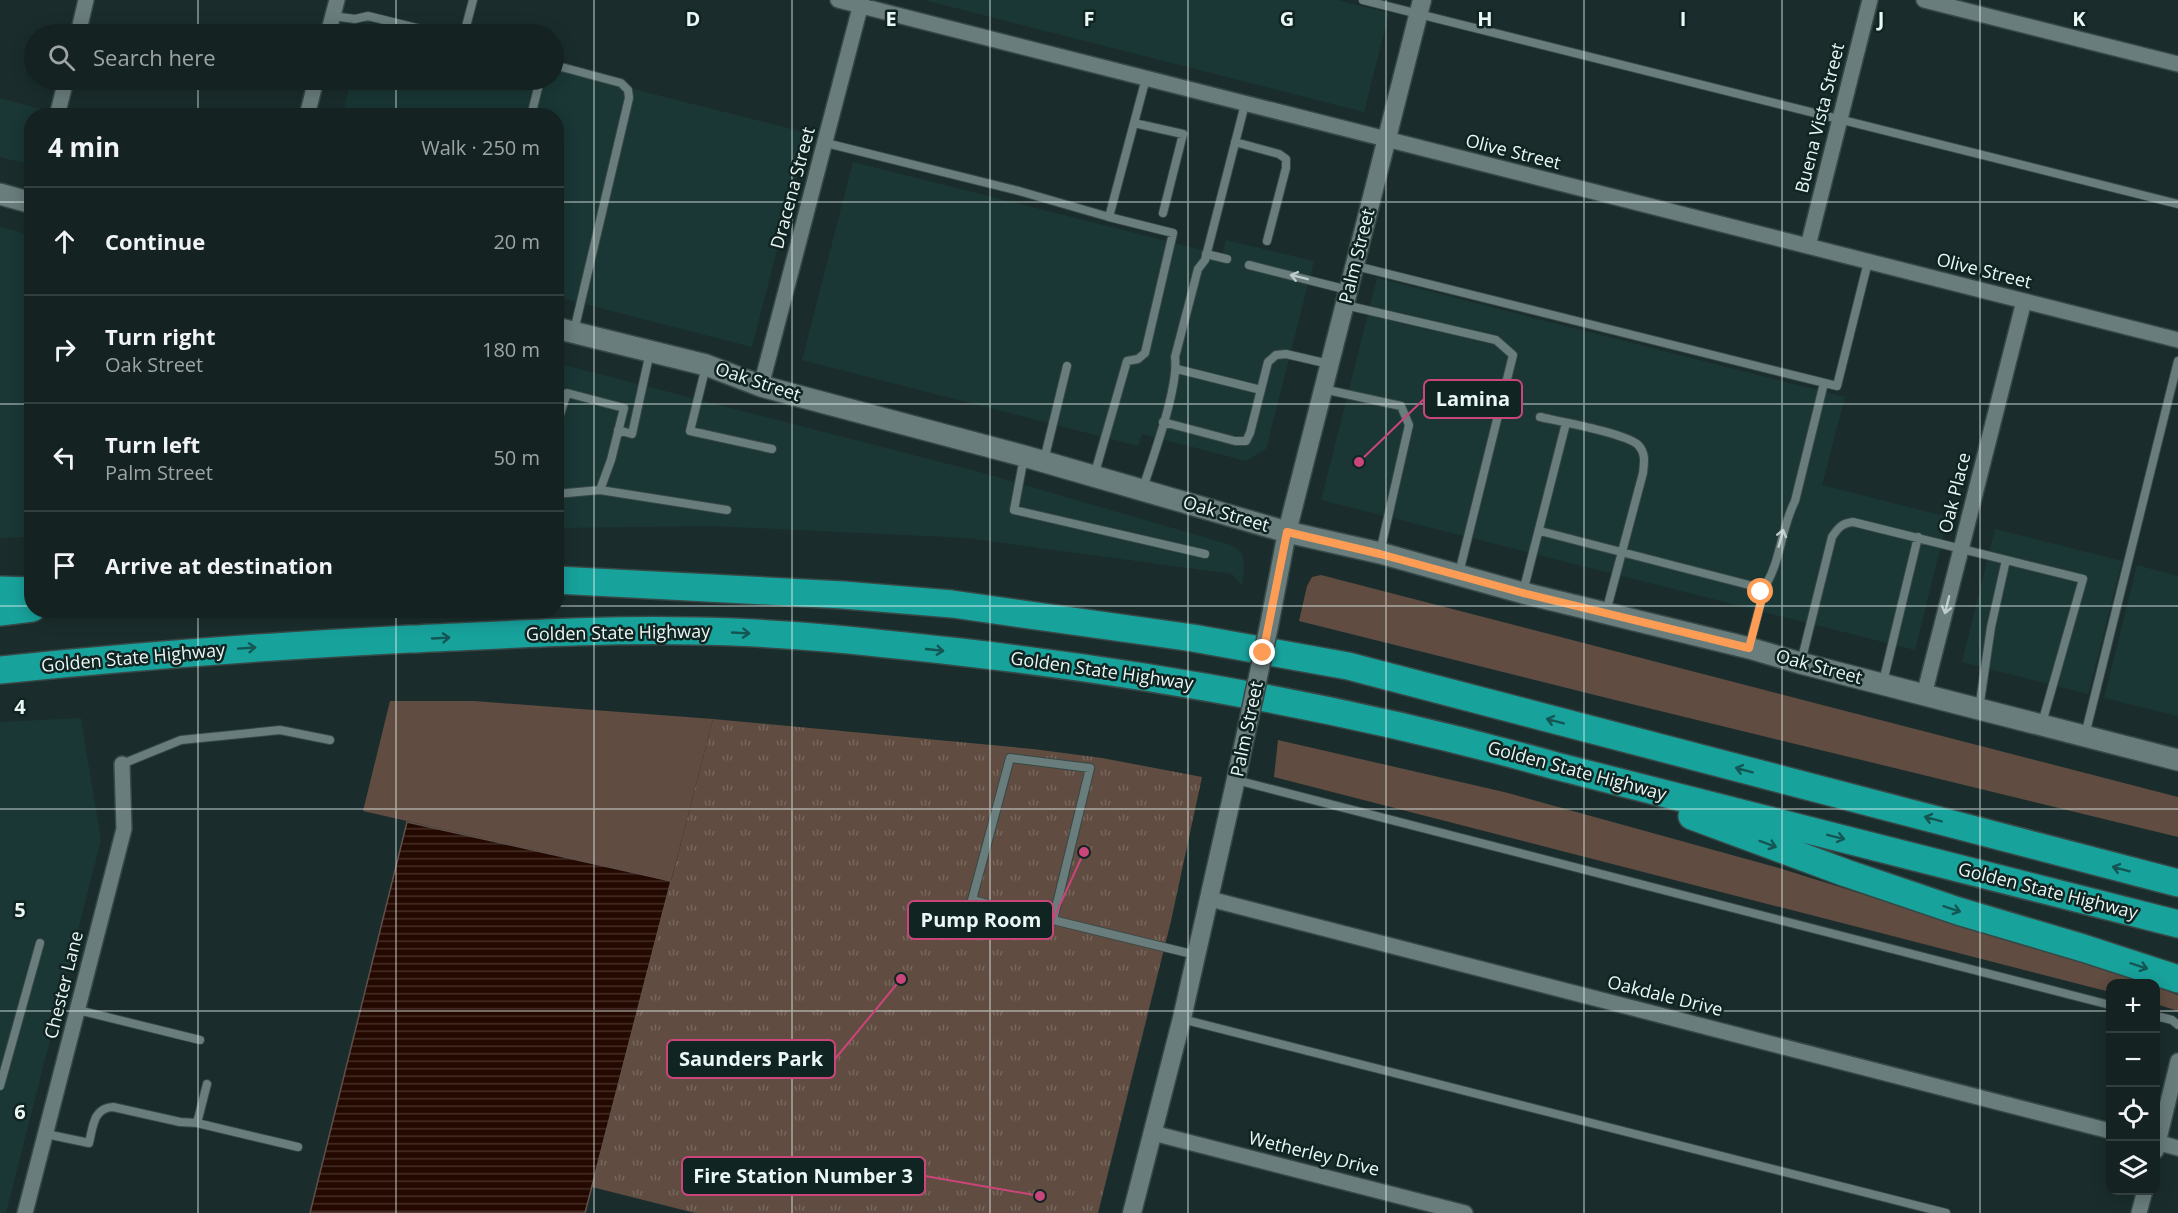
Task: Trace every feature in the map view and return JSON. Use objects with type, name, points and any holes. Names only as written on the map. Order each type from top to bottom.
[{"type":"highway","points":[[564,580],[843,595],[952,604],[1193,638],[1348,666],[2178,884]]},
{"type":"highway","points":[[0,590],[24,591]]},
{"type":"highway","points":[[0,612],[24,609]]},
{"type":"highway","name":"Golden State Highway","points":[[0,670],[202,651],[571,631],[696,631],[834,638],[1021,659],[1213,688],[1399,725],[2178,924]]},
{"type":"highway","points":[[1556,766],[1846,873],[1958,911],[2178,979]]},
{"type":"main road","points":[[0,194],[24,201]]},
{"type":"main road","name":"Oak Street","points":[[565,330],[706,365],[761,386],[1034,459],[1287,532],[1459,574],[1606,614],[1749,648],[2178,760]]},
{"type":"street","points":[[80,24],[86,0]]},
{"type":"street","points":[[331,24],[336,0]]},
{"type":"street","name":"Olive Street","points":[[838,0],[861,3],[1245,104],[2178,340]]},
{"type":"street","name":"Buena Vista Street","points":[[1808,246],[1870,0]]},
{"type":"street","points":[[1924,0],[2178,64]]},
{"type":"street","name":"Dracena Street","points":[[761,386],[861,3]]},
{"type":"street","name":"Palm Street","points":[[1132,1213],[1210,899],[1287,532],[1420,7]]},
{"type":"street","points":[[59,108],[64,90]]},
{"type":"street","points":[[309,108],[314,90]]},
{"type":"street","name":"Oak Place","points":[[1924,695],[2024,301]]},
{"type":"street","name":"Chester Lane","points":[[26,1213],[124,829],[122,764]]},
{"type":"street","name":"Oakdale Drive","points":[[1210,899],[2106,1130]]},
{"type":"street","points":[[2157,1141],[2178,1061]]},
{"type":"street","name":"Wetherley Drive","points":[[1153,1133],[1465,1213]]},
{"type":"street","points":[[2160,1146],[2178,1148]]},
{"type":"street","points":[[2139,1213],[2144,1195]]},
{"type":"lane","points":[[467,24],[473,0]]},
{"type":"lane","points":[[1363,0],[1420,7],[1840,120],[2178,204]]},
{"type":"lane","points":[[333,16],[354,19],[368,16],[400,24]]},
{"type":"lane","points":[[564,68],[621,83],[628,90],[629,98],[565,330]]},
{"type":"lane","points":[[1109,217],[1146,78]]},
{"type":"lane","points":[[533,108],[538,90]]},
{"type":"lane","points":[[1143,490],[1177,369],[1175,357],[1198,269],[1205,260],[1245,104]]},
{"type":"lane","points":[[1134,123],[1183,134],[1164,213]]},
{"type":"lane","points":[[1235,142],[1279,154],[1286,159],[1286,168],[1268,241]]},
{"type":"lane","points":[[826,143],[1019,191],[1173,233],[1145,353],[1138,359],[1127,361],[1094,477]]},
{"type":"lane","points":[[1206,254],[1227,260]]},
{"type":"lane","points":[[1354,265],[1837,386],[1868,262]]},
{"type":"lane","points":[[1249,265],[1346,297],[1496,340],[1513,355],[1459,574]]},
{"type":"lane","points":[[618,430],[632,434],[650,351]]},
{"type":"lane","points":[[1163,422],[1235,441],[1246,441],[1268,362],[1276,355],[1286,354],[1329,364]]},
{"type":"lane","points":[[2084,736],[2178,361]]},
{"type":"lane","points":[[706,365],[690,431],[772,449]]},
{"type":"lane","points":[[1067,366],[1014,510],[1205,554]]},
{"type":"lane","points":[[1177,369],[1261,390]]},
{"type":"lane","points":[[1749,648],[1761,602],[1761,592],[1770,580],[1787,516],[1795,501],[1824,382]]},
{"type":"lane","points":[[1323,389],[1401,406],[1409,425],[1380,554]]},
{"type":"lane","points":[[564,402],[567,393],[624,408],[600,490]]},
{"type":"lane","points":[[1540,417],[1624,437],[1638,444],[1645,458],[1606,614]]},
{"type":"lane","points":[[1523,593],[1566,423]]},
{"type":"lane","points":[[564,493],[600,490],[727,510]]},
{"type":"lane","points":[[1800,663],[1832,537],[1841,525],[1853,522],[2083,579],[2041,725]]},
{"type":"lane","points":[[1540,531],[1753,586],[1761,592]]},
{"type":"lane","points":[[1883,683],[1918,537]]},
{"type":"lane","points":[[1979,709],[1991,627],[2006,560]]},
{"type":"lane","points":[[122,764],[181,740],[280,730],[330,740]]},
{"type":"lane","points":[[1053,920],[1090,768],[1010,758],[972,900],[1053,920],[1196,955]]},
{"type":"lane","points":[[1237,775],[2106,1004]]},
{"type":"lane","points":[[0,1088],[40,943]]},
{"type":"lane","points":[[78,1010],[200,1040]]},
{"type":"lane","points":[[2160,1017],[2172,1020],[2178,1025]]},
{"type":"lane","points":[[1182,1018],[1946,1213]]},
{"type":"lane","points":[[197,1123],[207,1084]]},
{"type":"lane","points":[[46,1134],[89,1143],[95,1118],[107,1107],[180,1122],[197,1123],[298,1147]]},
{"type":"shaded area","points":[[924,0],[1337,0],[1389,13],[1364,112]]},
{"type":"shaded area","points":[[564,72],[807,133],[752,347],[564,299],[564,108],[344,108],[348,90],[564,90]]},
{"type":"shaded area","points":[[0,98],[37,108],[24,108],[24,163],[0,157]]},
{"type":"shaded area","points":[[853,162],[1222,255],[1226,240],[1314,261],[1266,449],[1246,461],[1142,434],[1138,446],[802,360]]},
{"type":"shaded area","points":[[0,227],[24,233],[24,537],[0,538]]},
{"type":"shaded area","points":[[1377,278],[1845,397],[1822,485],[1948,517],[1915,650],[1321,500]]},
{"type":"shaded area","points":[[564,365],[987,474],[1231,545],[1242,553],[1244,566],[1242,585],[1232,574],[967,538],[712,526],[564,528]]},
{"type":"shaded area","points":[[1995,529],[2122,561],[2088,694],[1962,662]]},
{"type":"shaded area","points":[[2137,565],[2178,576],[2178,716],[2104,698]]},
{"type":"shaded area","points":[[81,718],[101,840],[6,1213],[0,1213],[0,722]]},
{"type":"shaded area","points":[[407,822],[671,881],[585,1213],[310,1213]]},
{"type":"green space","points":[[1321,575],[2178,797],[2178,837],[1299,621],[1307,586],[1312,577]]},
{"type":"green space","points":[[390,701],[474,701],[713,719],[671,881],[363,811]]},
{"type":"green space","points":[[713,719],[1033,749],[1102,758],[1202,777],[1171,921],[1098,1213],[695,1213],[592,1187]]},
{"type":"green space","points":[[1278,740],[1504,792],[1779,868],[2133,979],[2106,979],[2106,991],[1274,777]]},
{"type":"green space","points":[[2160,988],[2178,995],[2178,1011],[2160,1005]]},
{"type":"place","name":"Lamina","points":[[1359,462]]},
{"type":"place","name":"Pump Room","points":[[1084,852]]},
{"type":"place","name":"Saunders Park","points":[[901,979]]},
{"type":"place","name":"Fire Station Number 3","points":[[1040,1196]]},
{"type":"route","points":[[1263,653],[1287,532],[1749,648],[1761,602],[1761,592]]}]
